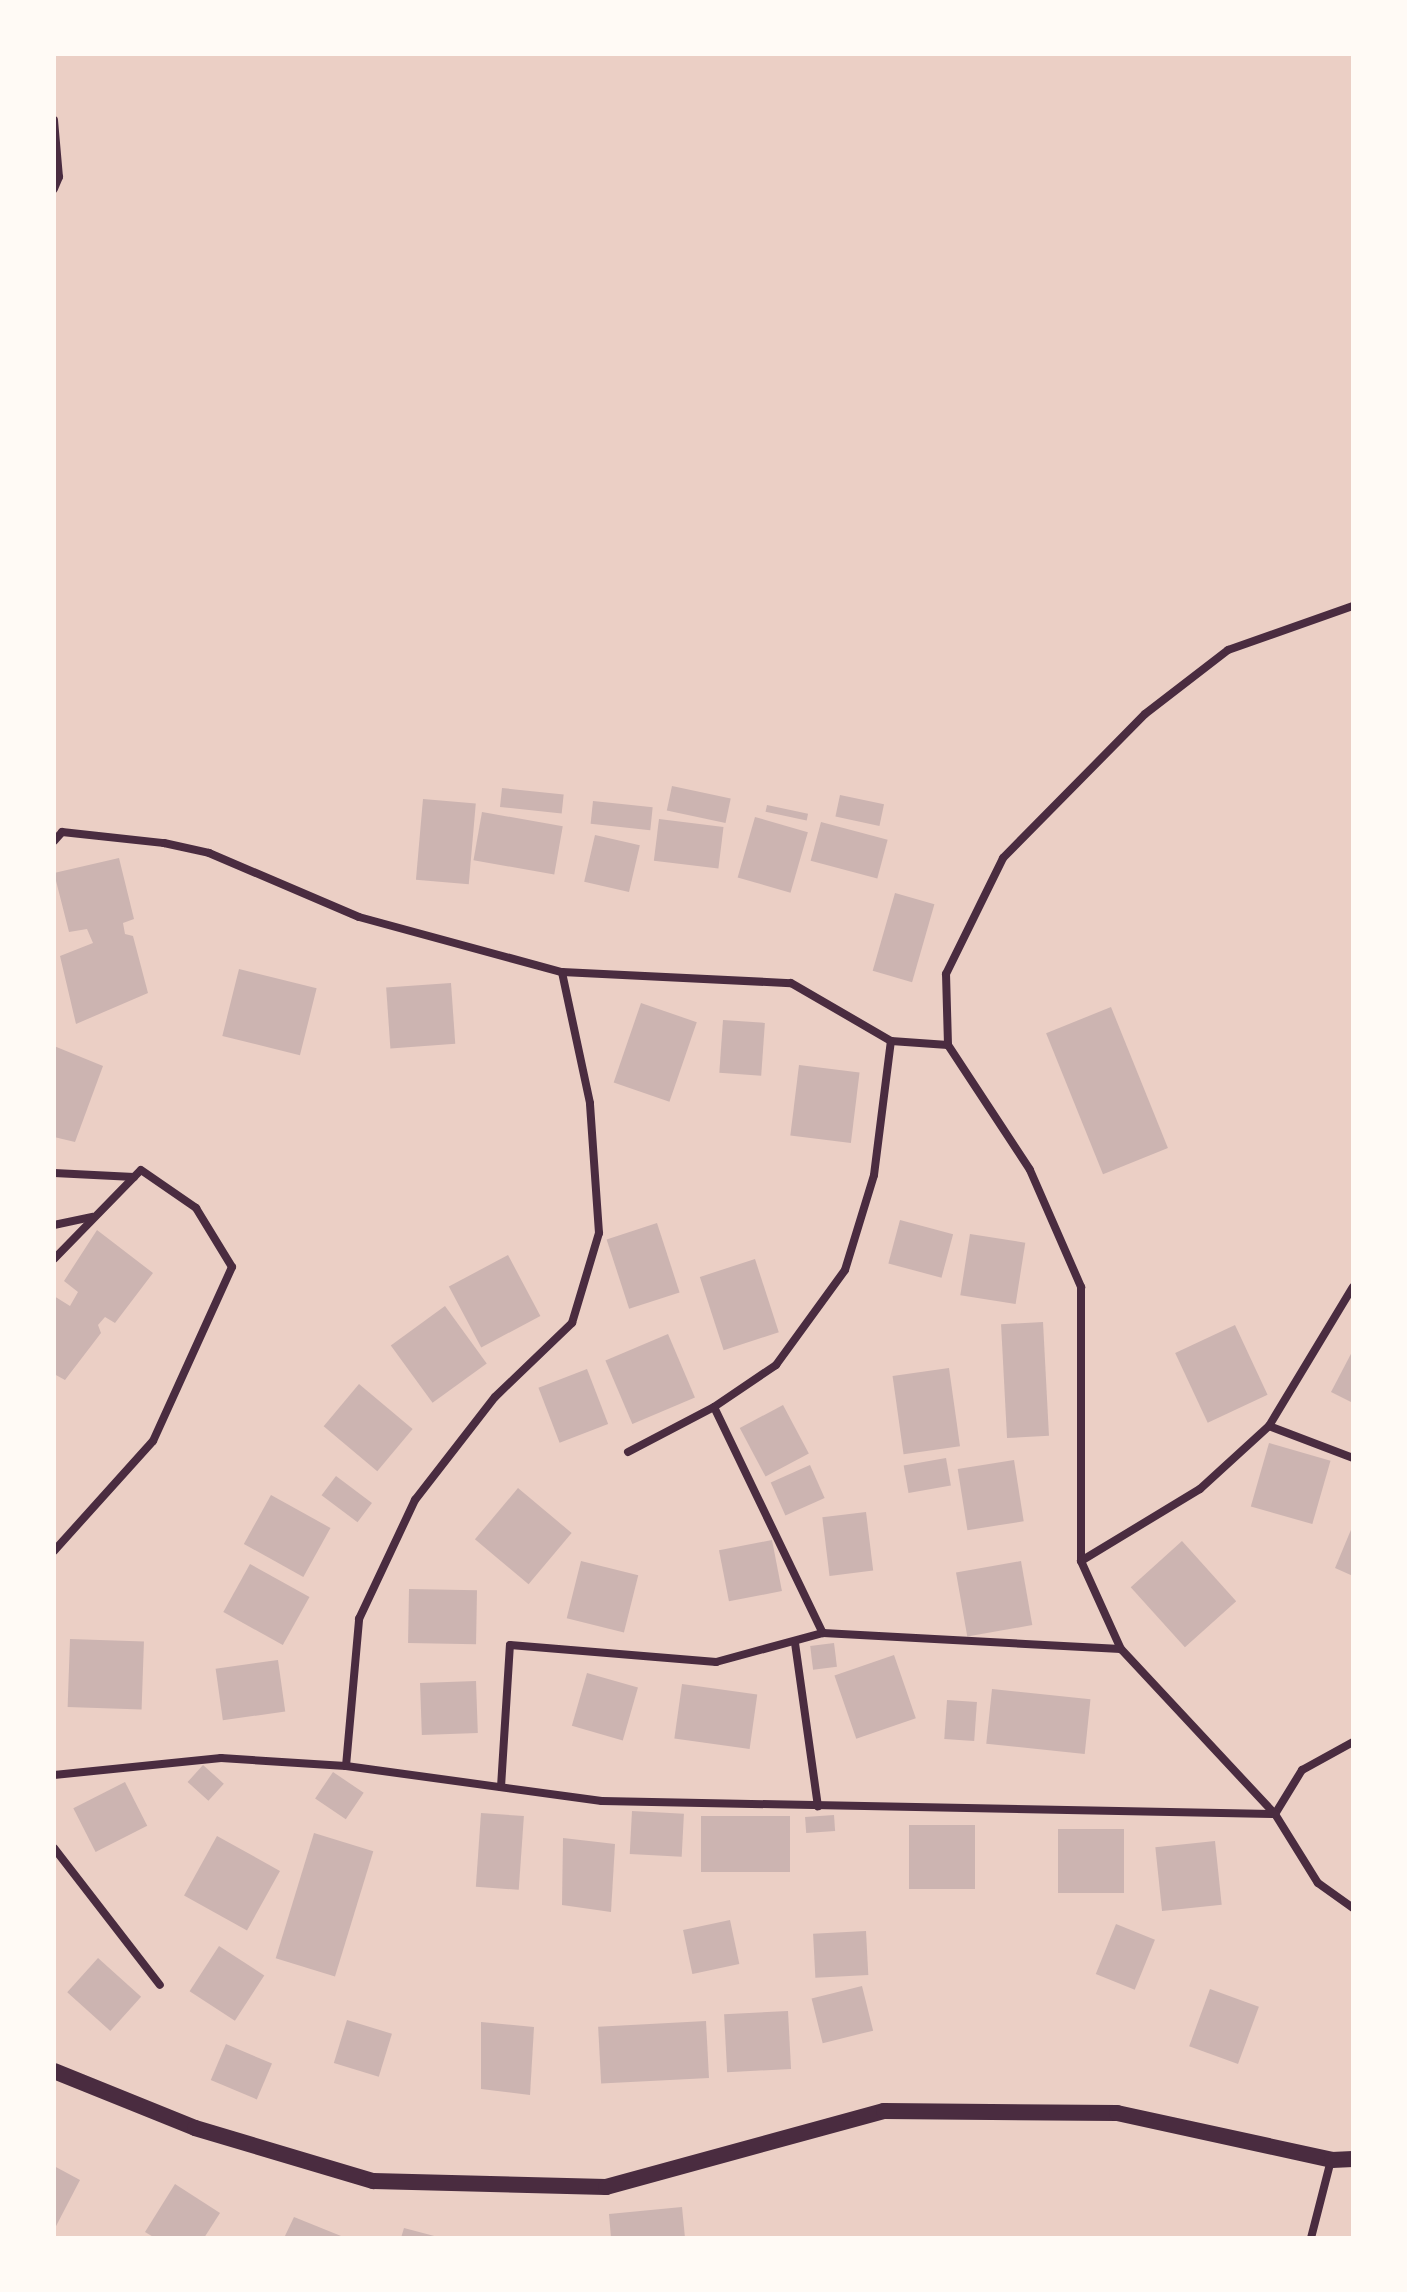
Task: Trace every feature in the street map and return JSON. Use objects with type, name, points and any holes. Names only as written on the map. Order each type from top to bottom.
[{"type":"main road","points":[[54,2071],[195,2128],[373,2181],[606,2187],[884,2111],[1117,2113],[1332,2160],[1353,2159]]},
{"type":"street","points":[[54,120],[54,189]]},
{"type":"street","points":[[1353,606],[1228,650],[1145,714],[1003,858],[946,974],[948,1045],[1030,1170],[1081,1287],[1081,1561],[1121,1649],[1275,1814],[1318,1883],[1353,1908]]},
{"type":"street","points":[[54,841],[62,832],[164,843],[209,853],[359,917],[562,972],[791,983],[891,1041],[948,1045]]},
{"type":"street","points":[[346,1766],[359,1619],[415,1500],[495,1397],[572,1323],[599,1233],[590,1103],[562,972]]},
{"type":"street","points":[[628,1452],[714,1407],[776,1365],[845,1270],[874,1175],[891,1041]]},
{"type":"street","points":[[54,1259],[141,1170],[196,1208],[232,1267],[153,1441],[54,1551]]},
{"type":"street","points":[[54,1173],[134,1177]]},
{"type":"street","points":[[54,1225],[94,1217]]},
{"type":"street","points":[[1081,1561],[1200,1489],[1269,1426],[1353,1287]]},
{"type":"street","points":[[714,1407],[823,1633]]},
{"type":"street","points":[[1269,1426],[1353,1458]]},
{"type":"street","points":[[501,1787],[510,1645],[716,1662],[823,1633],[1121,1649]]},
{"type":"street","points":[[795,1643],[818,1806]]},
{"type":"street","points":[[1275,1814],[1302,1770],[1350,1745]]},
{"type":"street","points":[[54,1775],[221,1758],[346,1766],[602,1801],[1275,1814]]},
{"type":"street","points":[[54,1848],[160,1985]]},
{"type":"street","points":[[1311,2238],[1332,2160]]},
{"type":"shaded area","points":[[54,54],[1353,54],[1353,2238],[54,2238]]},
{"type":"building","points":[[672,786],[731,798],[725,823],[667,810]]},
{"type":"building","points":[[502,788],[564,794],[562,813],[500,807]]},
{"type":"building","points":[[840,795],[884,804],[879,826],[835,817]]},
{"type":"building","points":[[423,799],[476,804],[469,884],[416,880]]},
{"type":"building","points":[[593,801],[653,807],[650,830],[591,824]]},
{"type":"building","points":[[767,805],[808,814],[807,821],[766,812]]},
{"type":"building","points":[[482,812],[563,826],[554,874],[473,860]]},
{"type":"building","points":[[755,817],[808,832],[791,893],[738,878]]},
{"type":"building","points":[[659,819],[724,827],[718,869],[654,861]]},
{"type":"building","points":[[821,822],[888,840],[877,878],[811,861]]},
{"type":"building","points":[[595,835],[640,845],[629,892],[584,882]]},
{"type":"building","points":[[119,858],[134,919],[123,923],[125,934],[133,936],[148,993],[76,1024],[60,956],[93,943],[87,929],[69,932],[54,873]]},
{"type":"building","points":[[895,893],[934,904],[912,982],[873,971]]},
{"type":"building","points":[[239,969],[317,988],[300,1055],[222,1036]]},
{"type":"building","points":[[451,983],[455,1044],[390,1048],[386,988]]},
{"type":"building","points":[[641,1003],[697,1022],[669,1102],[614,1082]]},
{"type":"building","points":[[1111,1007],[1168,1148],[1103,1174],[1046,1033]]},
{"type":"building","points":[[723,1020],[765,1023],[761,1076],[719,1073]]},
{"type":"building","points":[[54,1046],[103,1066],[75,1142],[54,1137]]},
{"type":"building","points":[[799,1065],[860,1072],[851,1143],[790,1135]]},
{"type":"building","points":[[900,1220],[953,1234],[941,1278],[888,1263]]},
{"type":"building","points":[[657,1223],[680,1292],[629,1309],[607,1239]]},
{"type":"building","points":[[97,1230],[153,1273],[115,1323],[105,1317],[98,1325],[101,1333],[65,1380],[54,1374],[54,1296],[70,1306],[78,1292],[64,1281]]},
{"type":"building","points":[[970,1234],[1025,1243],[1016,1304],[960,1295]]},
{"type":"building","points":[[508,1255],[540,1316],[481,1347],[449,1286]]},
{"type":"building","points":[[755,1259],[779,1332],[724,1350],[700,1277]]},
{"type":"building","points":[[445,1306],[487,1363],[433,1403],[391,1345]]},
{"type":"building","points":[[1043,1322],[1049,1436],[1007,1438],[1001,1324]]},
{"type":"building","points":[[1235,1325],[1268,1395],[1208,1423],[1175,1353]]},
{"type":"building","points":[[668,1334],[695,1398],[632,1424],[605,1361]]},
{"type":"building","points":[[1353,1350],[1353,1403],[1331,1392]]},
{"type":"building","points":[[949,1368],[960,1446],[904,1454],[893,1376]]},
{"type":"building","points":[[587,1369],[608,1424],[560,1443],[538,1388]]},
{"type":"building","points":[[359,1384],[413,1429],[377,1471],[324,1426]]},
{"type":"building","points":[[783,1405],[809,1454],[766,1477],[740,1428]]},
{"type":"building","points":[[1269,1443],[1331,1461],[1312,1524],[1251,1506]]},
{"type":"building","points":[[946,1458],[951,1486],[909,1493],[904,1465]]},
{"type":"building","points":[[1014,1460],[1024,1521],[967,1530],[958,1469]]},
{"type":"building","points":[[810,1465],[825,1498],[785,1515],[771,1482]]},
{"type":"building","points":[[336,1476],[372,1503],[357,1522],[322,1495]]},
{"type":"building","points":[[518,1488],[572,1533],[529,1584],[475,1539]]},
{"type":"building","points":[[271,1495],[330,1528],[303,1577],[244,1544]]},
{"type":"building","points":[[866,1512],[873,1571],[830,1576],[822,1517]]},
{"type":"building","points":[[1353,1525],[1353,1576],[1335,1568]]},
{"type":"building","points":[[772,1540],[782,1591],[729,1601],[719,1550]]},
{"type":"building","points":[[1182,1541],[1236,1601],[1185,1647],[1131,1587]]},
{"type":"building","points":[[581,1561],[638,1575],[624,1633],[567,1618]]},
{"type":"building","points":[[1021,1561],[1032,1625],[967,1636],[956,1572]]},
{"type":"building","points":[[250,1564],[309,1597],[283,1645],[223,1612]]},
{"type":"building","points":[[409,1589],[477,1590],[476,1644],[408,1643]]},
{"type":"building","points":[[70,1639],[144,1642],[142,1710],[68,1707]]},
{"type":"building","points":[[834,1643],[837,1667],[813,1670],[810,1646]]},
{"type":"building","points":[[894,1655],[916,1718],[856,1739],[834,1676]]},
{"type":"building","points":[[278,1660],[285,1711],[223,1720],[216,1669]]},
{"type":"building","points":[[587,1673],[638,1688],[623,1740],[572,1726]]},
{"type":"building","points":[[476,1681],[478,1733],[422,1735],[420,1683]]},
{"type":"building","points":[[682,1684],[757,1695],[750,1749],[674,1738]]},
{"type":"building","points":[[992,1689],[1090,1699],[1085,1754],[986,1744]]},
{"type":"building","points":[[947,1700],[977,1702],[974,1741],[944,1739]]},
{"type":"building","points":[[203,1765],[224,1784],[208,1801],[188,1782]]},
{"type":"building","points":[[333,1772],[364,1793],[346,1819],[315,1799]]},
{"type":"building","points":[[125,1782],[147,1826],[96,1852],[73,1808]]},
{"type":"building","points":[[632,1811],[684,1814],[682,1857],[630,1854]]},
{"type":"building","points":[[481,1813],[524,1816],[519,1890],[476,1887]]},
{"type":"building","points":[[834,1815],[835,1831],[806,1833],[805,1817]]},
{"type":"building","points":[[701,1816],[790,1816],[790,1872],[701,1872]]},
{"type":"building","points":[[909,1825],[975,1825],[975,1889],[909,1889]]},
{"type":"building","points":[[1058,1829],[1124,1829],[1124,1893],[1058,1893]]},
{"type":"building","points":[[314,1833],[373,1851],[335,1976],[276,1958]]},
{"type":"building","points":[[217,1836],[280,1871],[247,1930],[184,1895]]},
{"type":"building","points":[[563,1838],[615,1844],[611,1912],[562,1905]]},
{"type":"building","points":[[1215,1841],[1222,1905],[1162,1911],[1155,1847]]},
{"type":"building","points":[[730,1920],[739,1964],[692,1974],[683,1930]]},
{"type":"building","points":[[1116,1924],[1155,1940],[1135,1990],[1096,1974]]},
{"type":"building","points":[[866,1931],[868,1975],[815,1978],[813,1934]]},
{"type":"building","points":[[219,1946],[264,1975],[235,2021],[190,1991]]},
{"type":"building","points":[[98,1958],[141,1997],[110,2031],[67,1992]]},
{"type":"building","points":[[862,1986],[873,2031],[823,2043],[812,1999]]},
{"type":"building","points":[[1210,1989],[1259,2007],[1238,2064],[1189,2046]]},
{"type":"building","points":[[788,2011],[791,2069],[727,2072],[724,2014]]},
{"type":"building","points":[[347,2020],[392,2034],[379,2077],[334,2063]]},
{"type":"building","points":[[706,2021],[709,2078],[601,2084],[598,2027]]},
{"type":"building","points":[[481,2022],[534,2027],[530,2095],[481,2089]]},
{"type":"building","points":[[226,2044],[272,2064],[257,2099],[211,2080]]},
{"type":"building","points":[[54,2166],[80,2180],[54,2230]]},
{"type":"building","points":[[175,2184],[220,2213],[204,2238],[155,2238],[145,2232]]},
{"type":"building","points":[[682,2207],[685,2238],[611,2238],[609,2214]]},
{"type":"building","points":[[294,2217],[346,2238],[284,2238]]},
{"type":"building","points":[[404,2228],[438,2237],[438,2238],[401,2238]]}]
